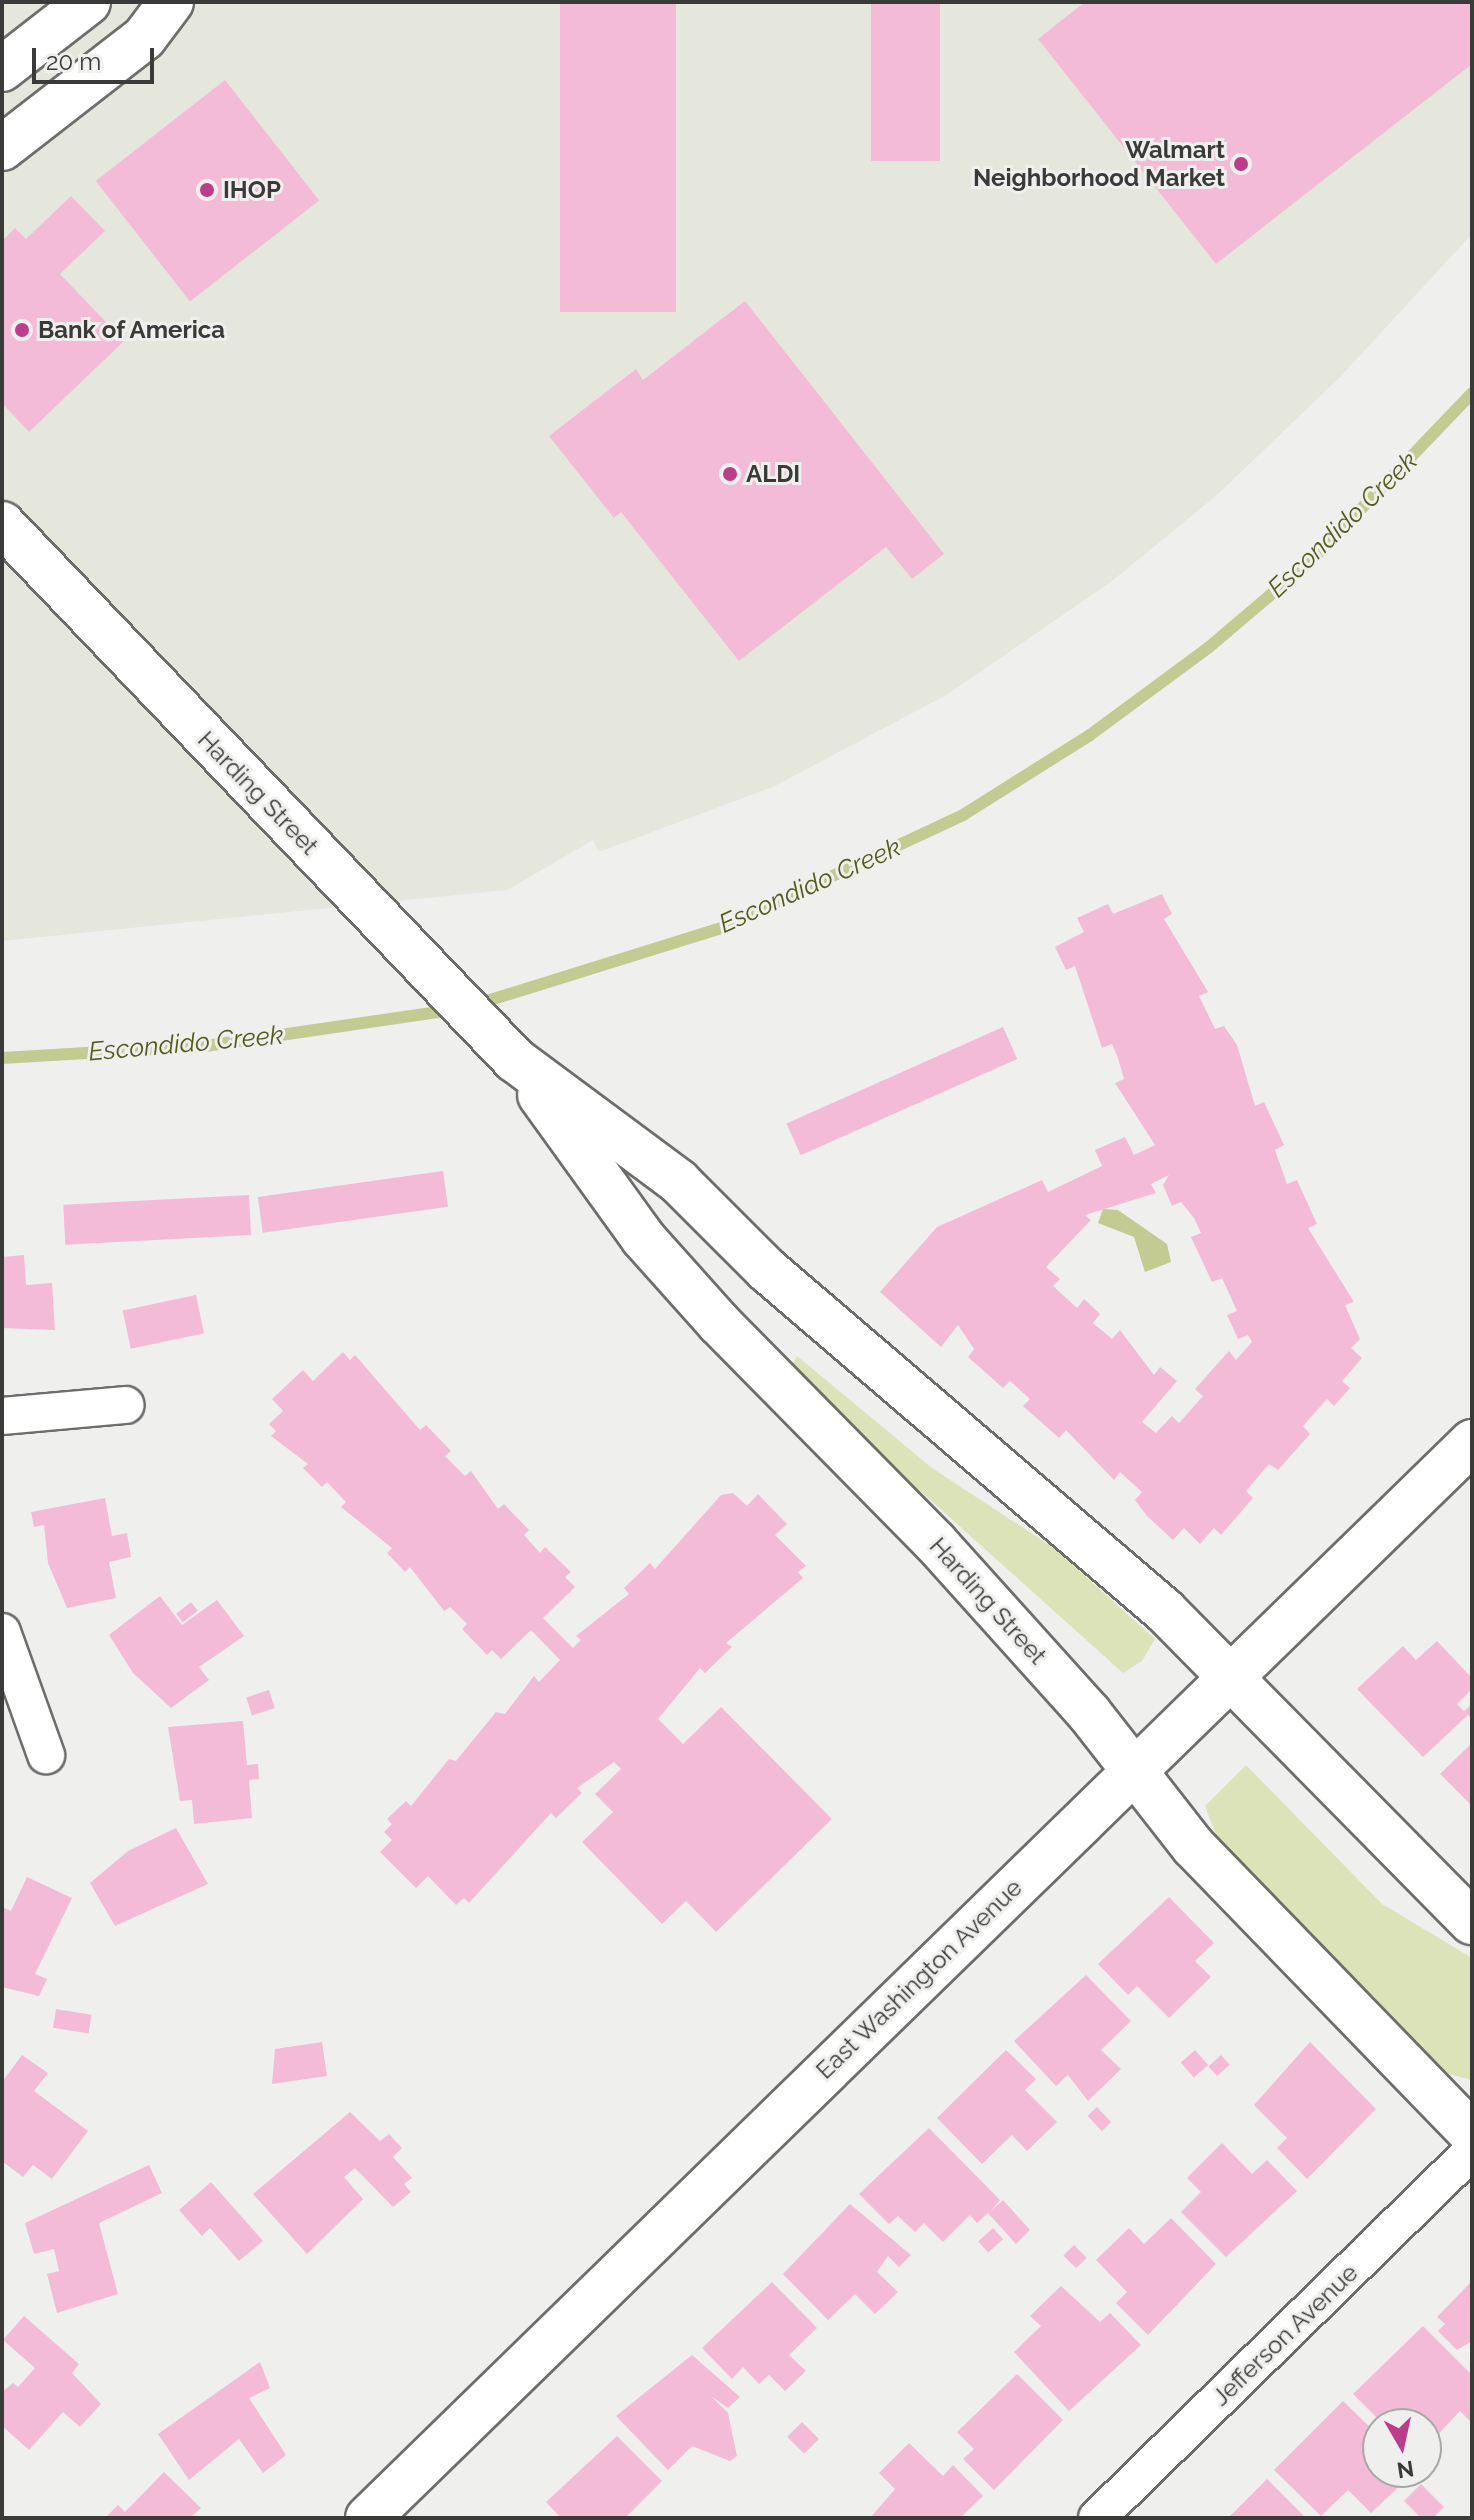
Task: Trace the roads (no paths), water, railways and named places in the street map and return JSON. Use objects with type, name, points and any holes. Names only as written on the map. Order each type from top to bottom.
[{"type":"street","points":[[2,69],[88,2]]},
{"type":"street","points":[[2,148],[144,38],[171,2]]},
{"type":"street","name":"Harding Street","points":[[2,524],[515,1060],[643,1238],[935,1542],[1134,1771],[1193,1846],[1472,2134]]},
{"type":"street","name":"Harding Street","points":[[515,1060],[679,1182],[767,1270],[1165,1611],[1472,1922]]},
{"type":"street","points":[[2,1416],[126,1405]]},
{"type":"street","name":"East Washington Avenue","points":[[368,2518],[1472,1442]]},
{"type":"street","points":[[2,1632],[46,1755]]},
{"type":"street","name":"Jefferson Avenue","points":[[1097,2518],[1472,2151]]},
{"type":"waterway","name":"Escondido Creek","points":[[474,1005],[721,928],[963,815],[1090,735],[1208,648],[1313,559],[1472,393]]},
{"type":"waterway","name":"Escondido Creek","points":[[2,1058],[205,1046],[452,1010]]},
{"type":"place","name":"Walmart Neighborhood Market","points":[[1241,164]]},
{"type":"place","name":"IHOP","points":[[207,190]]},
{"type":"place","name":"Bank of America","points":[[22,330]]},
{"type":"place","name":"ALDI","points":[[730,474]]}]
